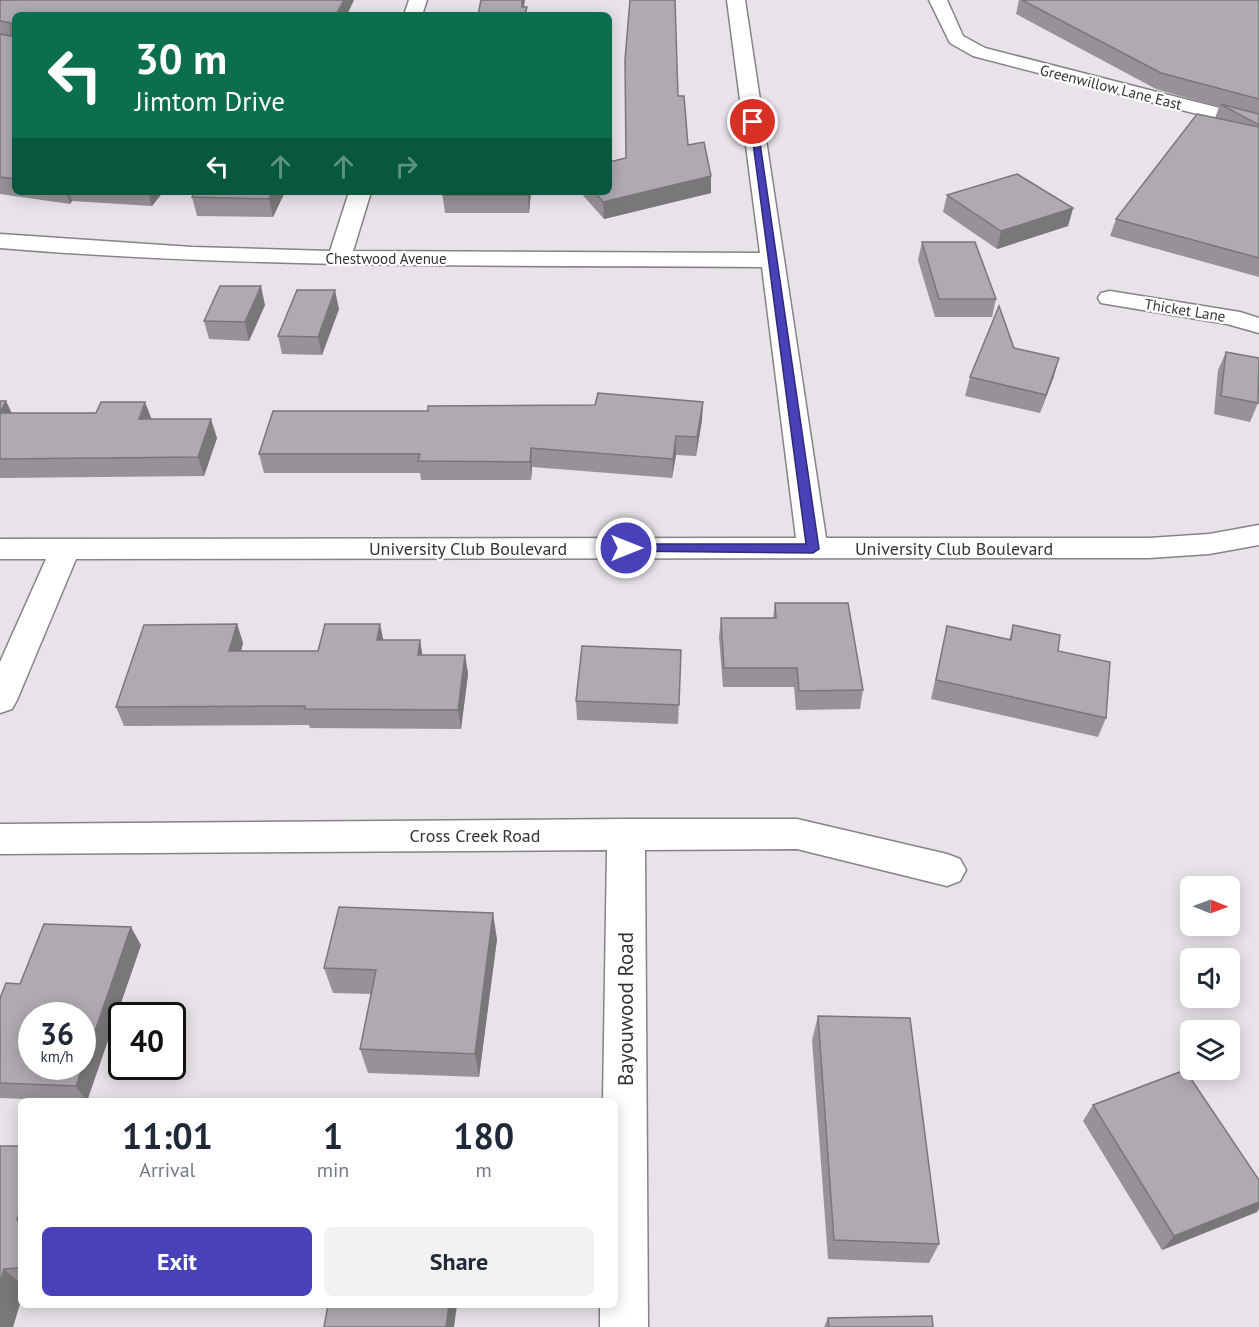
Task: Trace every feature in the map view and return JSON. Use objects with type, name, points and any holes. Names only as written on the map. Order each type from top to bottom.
[{"type":"street","points":[[736,0],[813,549]]},
{"type":"street","name":"Greenwillow Lane East","points":[[938,0],[952,34],[965,45],[979,52],[1259,124]]},
{"type":"street","points":[[340,257],[359,195]]},
{"type":"street","name":"Chestwood Avenue","points":[[0,241],[164,254],[772,260]]},
{"type":"street","name":"Thicket Lane","points":[[1110,298],[1231,317],[1259,326]]},
{"type":"street","name":"University Club Boulevard","points":[[0,549],[1149,548],[1209,544],[1259,535]]},
{"type":"street","points":[[0,700],[66,548]]},
{"type":"street","name":"Bayouwood Road","points":[[624,1327],[626,834]]},
{"type":"street","name":"Cross Creek Road","points":[[0,839],[797,834],[947,870]]},
{"type":"building","points":[[0,0],[344,0],[338,12],[12,12],[12,179],[0,177],[0,34],[11,36],[11,23],[0,21]]},
{"type":"building","points":[[481,0],[522,0],[522,7],[527,7],[526,12],[479,12]]},
{"type":"building","points":[[630,0],[675,0],[678,96],[684,96],[688,145],[704,142],[711,176],[603,202],[597,195],[612,195],[612,161],[626,158],[625,60]]},
{"type":"building","points":[[1022,0],[1259,0],[1259,99],[1161,73]]},
{"type":"building","points":[[1220,104],[1259,114],[1259,125]]},
{"type":"building","points":[[1197,114],[1259,127],[1259,258],[1116,219]]},
{"type":"building","points":[[1017,174],[1073,208],[1001,231],[947,195]]},
{"type":"building","points":[[193,195],[271,195],[269,199],[192,197]]},
{"type":"building","points":[[922,242],[975,242],[996,299],[939,299]]},
{"type":"building","points":[[220,286],[261,286],[245,322],[204,321]]},
{"type":"building","points":[[297,290],[335,290],[318,337],[278,336]]},
{"type":"building","points":[[999,306],[1014,348],[1059,358],[1046,395],[970,377]]},
{"type":"building","points":[[1226,352],[1259,358],[1258,403],[1221,396]]},
{"type":"building","points":[[598,393],[703,402],[697,437],[676,436],[673,459],[531,448],[530,462],[418,461],[420,454],[259,454],[273,411],[428,411],[428,406],[595,405]]},
{"type":"building","points":[[0,401],[6,401],[0,412]]},
{"type":"building","points":[[101,402],[145,402],[139,419],[211,419],[198,457],[0,459],[0,413],[96,413]]},
{"type":"building","points":[[775,603],[848,603],[863,690],[799,691],[797,668],[724,668],[721,618],[776,618]]},
{"type":"building","points":[[237,624],[229,651],[318,651],[325,624],[380,624],[377,640],[420,640],[418,655],[465,655],[458,710],[305,709],[305,706],[116,707],[144,625]]},
{"type":"building","points":[[1013,625],[1060,635],[1058,651],[1110,662],[1106,718],[936,680],[947,626],[1011,640]]},
{"type":"building","points":[[582,646],[681,650],[679,705],[576,701]]},
{"type":"building","points":[[339,907],[493,913],[475,1054],[360,1049],[376,970],[324,968]]},
{"type":"building","points":[[44,924],[131,927],[96,1028],[96,1002],[18,1002],[18,1080],[78,1080],[76,1086],[0,1083],[0,998],[6,983],[20,984]]},
{"type":"building","points":[[818,1016],[910,1018],[939,1244],[834,1240]]},
{"type":"building","points":[[1180,1072],[1180,1080],[1192,1080],[1259,1180],[1259,1202],[1174,1236],[1093,1105]]},
{"type":"building","points":[[0,1146],[18,1146],[18,1268],[4,1269],[0,1282]]},
{"type":"building","points":[[327,1308],[449,1308],[446,1327],[324,1327]]},
{"type":"building","points":[[932,1316],[933,1327],[829,1327],[828,1318]]},
{"type":"route","points":[[626,548],[813,549],[753,122]]}]
